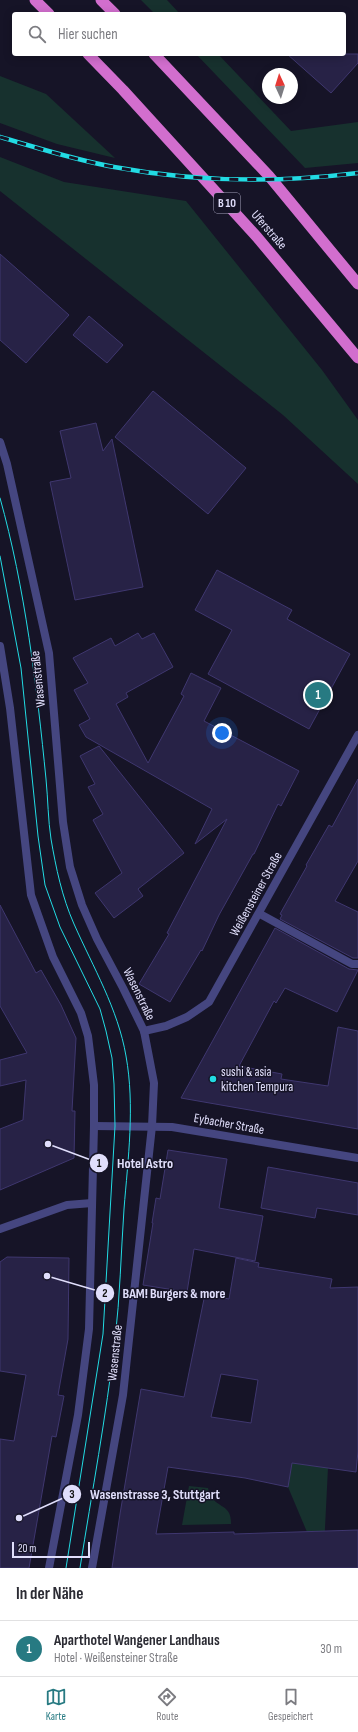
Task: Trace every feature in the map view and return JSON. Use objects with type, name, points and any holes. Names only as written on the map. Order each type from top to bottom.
[{"type":"highway","points":[[35,0],[46,12]]},
{"type":"highway","points":[[101,0],[113,12]]},
{"type":"highway","name":"Uferstraße","points":[[90,56],[124,90],[258,237],[358,358]]},
{"type":"highway","points":[[156,56],[270,176],[358,284]]},
{"type":"street","name":"Wasenstraße","points":[[0,442],[9,472],[49,653],[63,822],[70,867],[82,905],[96,939],[123,988],[144,1032],[154,1083],[152,1126],[123,1395],[92,1568]]},
{"type":"street","points":[[0,646],[10,708],[31,894],[53,957],[81,1013],[88,1036],[92,1064],[94,1126],[89,1328],[78,1415],[49,1568]]},
{"type":"street","name":"Weißensteiner Straße","points":[[144,1032],[187,1017],[209,1002],[260,914],[358,735]]},
{"type":"street","points":[[260,914],[352,964],[358,964]]},
{"type":"street","name":"Eybacher Straße","points":[[94,1126],[172,1127],[358,1158]]},
{"type":"street","points":[[0,1229],[66,1205],[92,1203]]},
{"type":"green space","points":[[141,0],[167,0],[178,12],[153,12]]},
{"type":"green space","points":[[198,56],[220,56],[262,100],[262,104],[265,104],[291,131],[358,122],[358,163],[305,168]]},
{"type":"green space","points":[[0,76],[46,94],[115,158],[57,144],[0,123]]},
{"type":"green space","points":[[0,157],[64,182],[186,201],[322,370],[358,420],[358,484],[283,415],[0,191]]},
{"type":"green space","points":[[292,1463],[328,1468],[323,1568],[317,1568],[316,1531],[307,1532],[288,1487]]},
{"type":"green space","points":[[189,1486],[208,1488],[213,1500],[225,1508],[228,1512],[231,1524],[182,1525]]},
{"type":"building","points":[[346,54],[358,54],[358,63],[331,93],[289,56],[346,56]]},
{"type":"building","points":[[0,254],[69,315],[26,363],[0,340]]},
{"type":"building","points":[[89,316],[123,345],[107,363],[73,335]]},
{"type":"building","points":[[153,391],[246,468],[208,514],[115,437]]},
{"type":"building","points":[[96,423],[103,451],[112,439],[143,587],[75,600],[50,482],[71,478],[60,431]]},
{"type":"building","points":[[217,570],[292,610],[287,619],[350,654],[309,729],[208,674],[232,630],[195,610]]},
{"type":"building","points":[[138,633],[142,639],[154,633],[173,667],[126,693],[128,697],[116,704],[148,763],[184,696],[181,694],[191,673],[221,688],[204,721],[299,771],[281,806],[278,804],[254,854],[219,915],[202,951],[201,950],[170,1002],[139,984],[169,934],[167,933],[227,819],[195,844],[212,809],[86,737],[79,725],[90,719],[74,690],[88,683],[73,658],[111,638],[115,646]]},
{"type":"building","points":[[99,746],[184,853],[138,889],[143,896],[114,918],[95,893],[122,873],[93,820],[103,814],[88,787],[95,784],[80,756]]},
{"type":"building","points":[[358,779],[358,861],[335,901],[358,912],[358,958],[353,958],[280,919],[282,915],[280,914],[329,825],[332,827]]},
{"type":"building","points":[[0,905],[36,973],[41,970],[61,1005],[76,1038],[72,1111],[75,1111],[74,1158],[0,1190],[0,1129],[23,1120],[26,1080],[0,1086],[0,1060],[27,1053],[0,1006]]},
{"type":"building","points":[[275,928],[349,969],[358,970],[337,1012],[285,988],[276,1003],[274,1001],[239,1066],[282,1074],[281,1079],[328,1086],[338,1027],[358,1031],[358,1129],[181,1098]]},
{"type":"building","points":[[168,1150],[227,1159],[219,1208],[263,1216],[255,1261],[194,1249],[187,1292],[143,1285],[156,1198],[160,1199]]},
{"type":"building","points":[[268,1167],[358,1183],[358,1215],[317,1208],[315,1218],[261,1208]]},
{"type":"building","points":[[7,1257],[69,1258],[68,1339],[58,1395],[64,1396],[56,1437],[52,1436],[29,1568],[0,1568],[0,1439],[14,1441],[26,1375],[0,1371],[0,1262]]},
{"type":"building","points":[[236,1258],[259,1263],[258,1267],[332,1279],[330,1288],[358,1287],[358,1451],[356,1472],[292,1463],[288,1487],[245,1478],[168,1467],[156,1534],[234,1532],[234,1534],[358,1530],[358,1568],[112,1568],[141,1389],[184,1397],[205,1294],[229,1299]],"holes":[[[221,1374],[258,1380],[251,1423],[211,1417]]]},
{"type":"tram line","points":[[0,498],[9,532],[29,638],[47,787],[50,832],[57,872],[70,914],[111,1005],[122,1039],[129,1075],[130,1132],[117,1324],[99,1454],[80,1568]]},
{"type":"tram line","points":[[0,556],[21,668],[38,836],[45,885],[60,927],[100,1009],[112,1058],[114,1084],[115,1126],[103,1334],[66,1568]]},
{"type":"railway","points":[[0,137],[85,161],[175,176],[267,179],[358,173]]},
{"type":"place","name":"Aparthotel Wangener Landhaus","points":[[318,695]]},
{"type":"place","name":"sushi & asia kitchen Tempura","points":[[213,1079]]},
{"type":"place","name":"Hotel Astro","points":[[48,1144]]},
{"type":"place","name":"BAM! Burgers & more","points":[[47,1276]]},
{"type":"place","name":"Wasenstrasse 3, Stuttgart","points":[[19,1518]]}]
